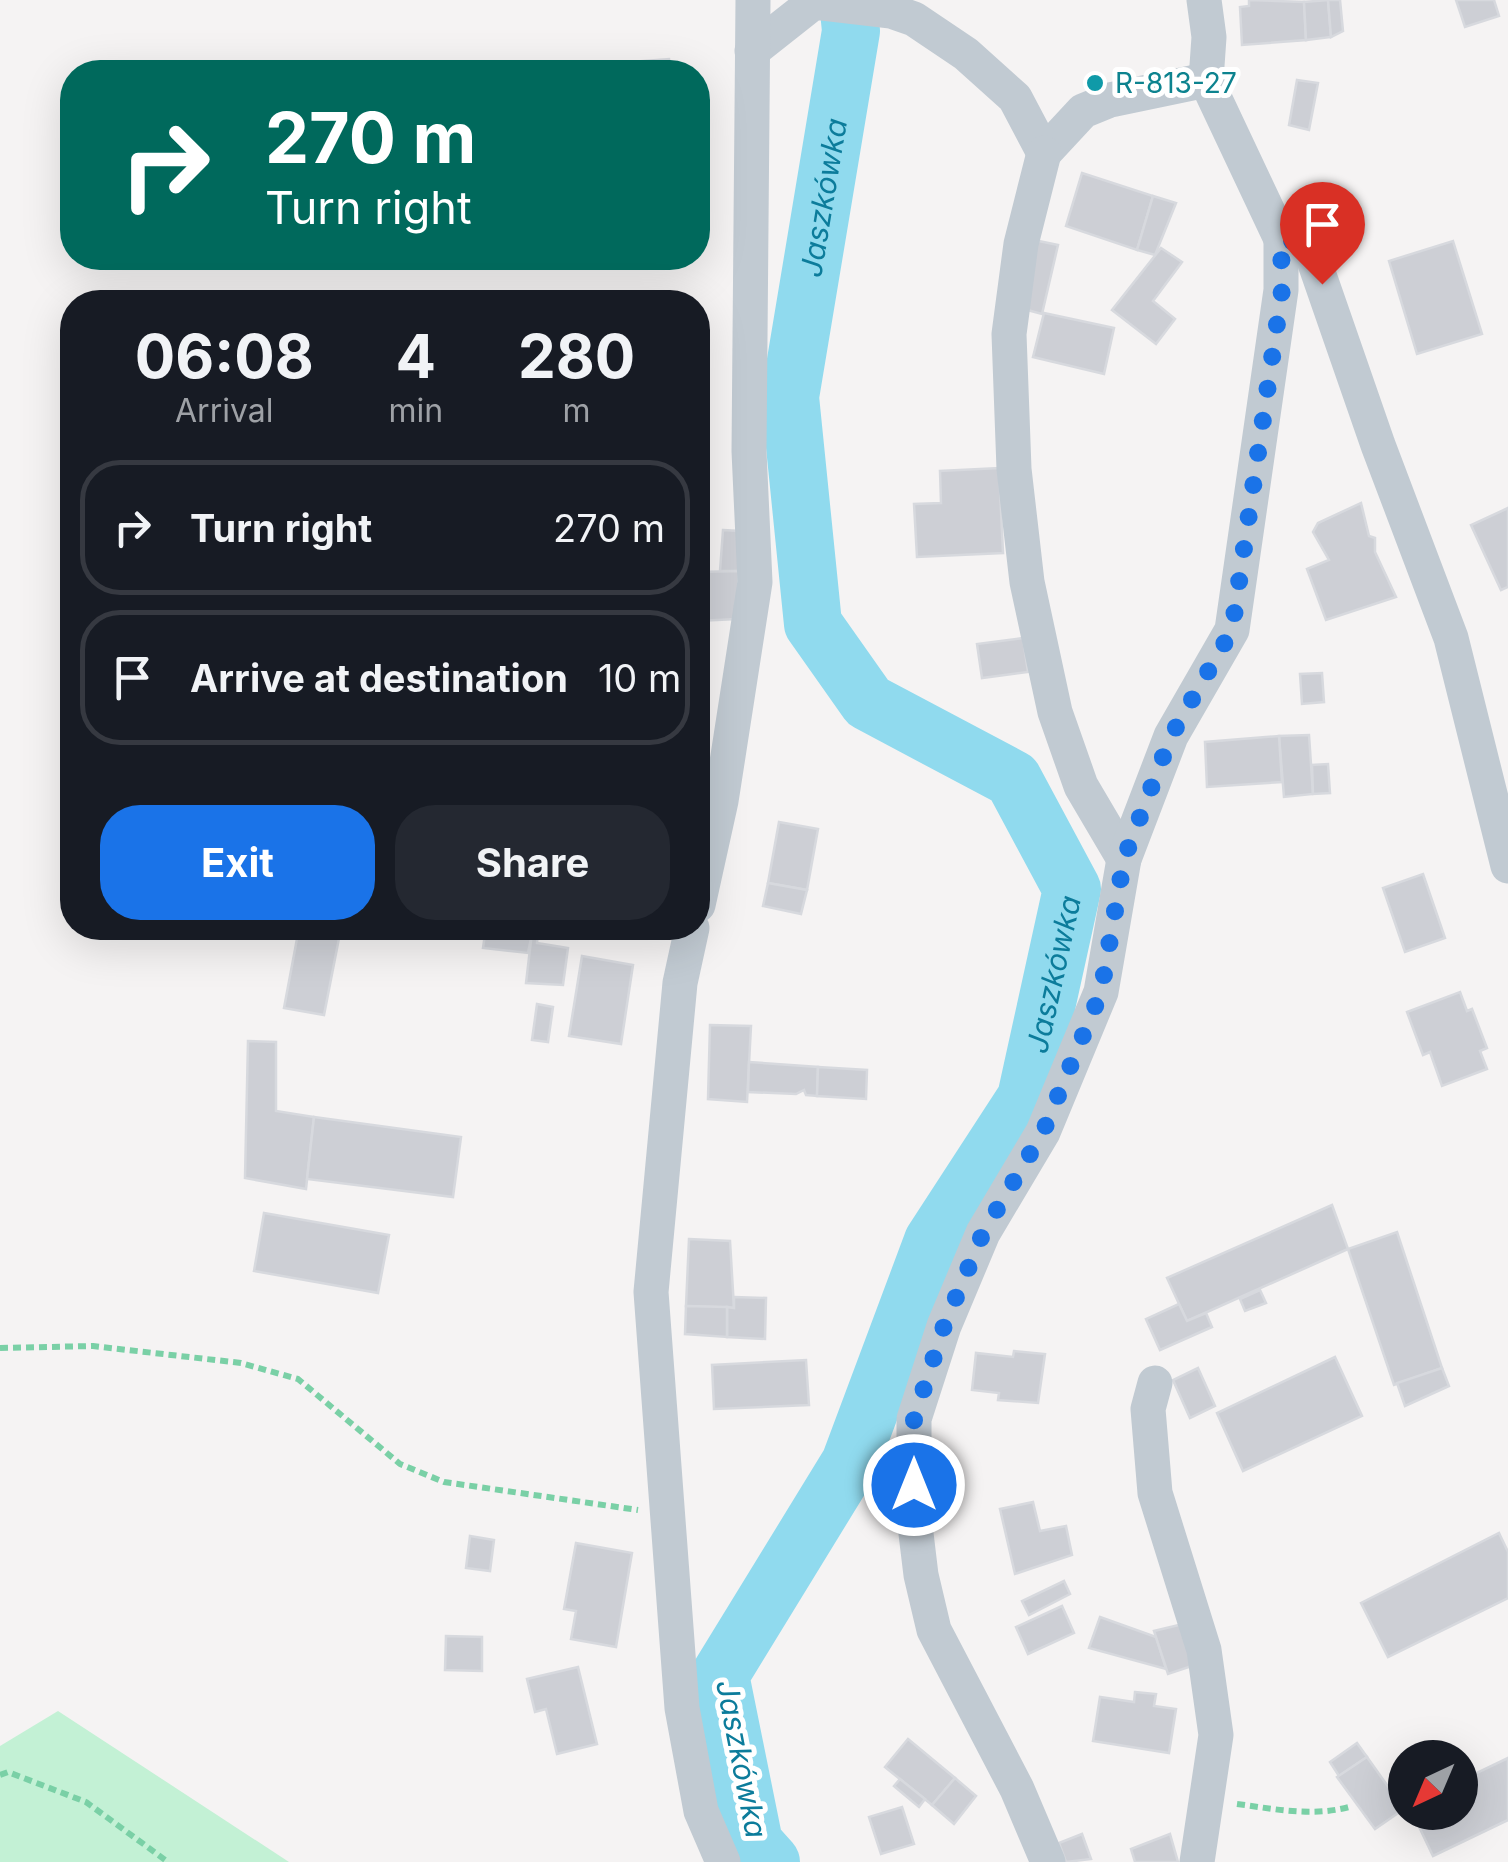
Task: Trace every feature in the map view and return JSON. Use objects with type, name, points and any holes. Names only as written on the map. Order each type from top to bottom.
[{"type":"street","points":[[710,851],[755,582],[749,451],[753,0]]},
{"type":"street","points":[[1048,1862],[1017,1790],[934,1630],[921,1575],[914,1518],[914,1419],[944,1326],[983,1233],[1043,1132],[1101,992],[1124,859],[1171,736],[1232,630],[1282,290],[1281,239],[1206,80],[1209,37],[1204,0]]},
{"type":"street","points":[[752,52],[817,2],[890,11],[914,19],[966,54],[1015,98],[1044,153]]},
{"type":"street","points":[[1124,859],[1081,786],[1056,712],[1027,582],[1014,469],[1009,334],[1022,244],[1044,153],[1083,111],[1110,100],[1206,80]]},
{"type":"street","points":[[1281,239],[1299,241],[1311,252],[1378,446],[1493,740],[1508,866]]},
{"type":"street","points":[[689,940],[680,982],[652,1292],[664,1514],[682,1708],[701,1811],[723,1862]]},
{"type":"street","points":[[1155,1382],[1148,1409],[1154,1493],[1204,1650],[1216,1735],[1197,1862]]},
{"type":"path","points":[[0,1348],[93,1346],[241,1363],[298,1380],[400,1464],[444,1482],[664,1514]]},
{"type":"path","points":[[0,1775],[8,1772],[86,1802],[168,1862]]},
{"type":"path","points":[[1205,1802],[1288,1812],[1328,1813],[1349,1807]]},
{"type":"green space","points":[[58,1711],[289,1862],[0,1862],[0,1746]]},
{"type":"building","points":[[1249,0],[1304,2],[1306,40],[1242,45],[1240,7],[1249,6]]},
{"type":"building","points":[[1328,0],[1331,37],[1306,40],[1304,2]]},
{"type":"building","points":[[1328,0],[1340,0],[1343,31],[1331,37]]},
{"type":"building","points":[[1456,0],[1494,0],[1499,16],[1465,27]]},
{"type":"building","points":[[1297,80],[1318,83],[1309,130],[1289,125]]},
{"type":"building","points":[[1082,173],[1153,196],[1137,250],[1066,226]]},
{"type":"building","points":[[1153,196],[1176,203],[1155,255],[1137,250]]},
{"type":"building","points":[[1034,240],[1058,245],[1042,314],[1020,308]]},
{"type":"building","points":[[1453,241],[1482,334],[1417,354],[1389,261]]},
{"type":"building","points":[[1161,248],[1182,262],[1153,301],[1175,319],[1156,344],[1112,310]]},
{"type":"building","points":[[1044,313],[1114,328],[1104,374],[1033,357]]},
{"type":"building","points":[[999,468],[1003,553],[917,557],[914,504],[941,503],[940,471]]},
{"type":"building","points":[[1361,503],[1369,536],[1375,538],[1375,552],[1396,597],[1326,620],[1307,569],[1329,560],[1313,532],[1318,523]]},
{"type":"building","points":[[1508,508],[1508,587],[1501,590],[1471,525]]},
{"type":"building","points":[[723,530],[740,531],[739,571],[720,571]]},
{"type":"building","points":[[739,571],[736,619],[710,620],[710,572]]},
{"type":"building","points":[[1023,638],[1028,672],[982,678],[977,644]]},
{"type":"building","points":[[1322,673],[1324,702],[1302,704],[1300,674]]},
{"type":"building","points":[[1309,735],[1313,794],[1284,797],[1279,736]]},
{"type":"building","points":[[1279,736],[1282,782],[1207,787],[1205,742]]},
{"type":"building","points":[[1328,764],[1330,793],[1313,794],[1312,765]]},
{"type":"building","points":[[779,822],[818,829],[807,890],[768,883]]},
{"type":"building","points":[[1423,874],[1445,938],[1405,952],[1383,888]]},
{"type":"building","points":[[768,883],[807,890],[801,914],[763,906]]},
{"type":"building","points":[[297,940],[339,940],[324,1015],[284,1008]]},
{"type":"building","points":[[484,940],[531,940],[528,953],[483,948]]},
{"type":"building","points":[[531,940],[568,948],[563,985],[526,983]]},
{"type":"building","points":[[582,956],[633,965],[621,1044],[569,1036]]},
{"type":"building","points":[[1460,992],[1467,1011],[1472,1009],[1487,1048],[1480,1051],[1487,1069],[1442,1086],[1430,1052],[1423,1055],[1407,1012]]},
{"type":"building","points":[[537,1004],[553,1007],[548,1042],[532,1040]]},
{"type":"building","points":[[710,1025],[751,1026],[747,1102],[708,1099]]},
{"type":"building","points":[[248,1041],[276,1042],[276,1111],[314,1117],[306,1189],[245,1178]]},
{"type":"building","points":[[749,1062],[818,1067],[817,1096],[806,1095],[804,1090],[796,1094],[748,1092]]},
{"type":"building","points":[[818,1067],[867,1070],[866,1099],[817,1096]]},
{"type":"building","points":[[314,1117],[461,1137],[453,1197],[307,1179]]},
{"type":"building","points":[[1332,1205],[1348,1249],[1187,1321],[1167,1278]]},
{"type":"building","points":[[264,1213],[389,1235],[378,1293],[254,1271]]},
{"type":"building","points":[[1397,1232],[1442,1368],[1394,1385],[1348,1249]]},
{"type":"building","points":[[689,1239],[730,1241],[734,1308],[686,1306]]},
{"type":"building","points":[[1260,1290],[1266,1303],[1245,1311],[1240,1299]]},
{"type":"building","points":[[734,1297],[766,1298],[765,1339],[727,1337],[727,1307],[734,1308]]},
{"type":"building","points":[[1179,1304],[1187,1321],[1206,1313],[1212,1327],[1160,1350],[1146,1319]]},
{"type":"building","points":[[686,1306],[727,1307],[727,1337],[685,1334]]},
{"type":"building","points":[[1014,1351],[1045,1354],[1038,1403],[998,1400],[999,1393],[972,1390],[976,1353],[1013,1357]]},
{"type":"building","points":[[1335,1357],[1362,1416],[1243,1471],[1217,1413]]},
{"type":"building","points":[[806,1360],[809,1405],[714,1409],[712,1365]]},
{"type":"building","points":[[1198,1368],[1215,1406],[1190,1418],[1173,1380]]},
{"type":"building","points":[[1442,1368],[1449,1386],[1405,1406],[1397,1383]]},
{"type":"building","points":[[1033,1502],[1040,1531],[1066,1526],[1072,1555],[1015,1574],[1000,1509]]},
{"type":"building","points":[[1499,1533],[1508,1552],[1508,1598],[1388,1657],[1361,1603]]},
{"type":"building","points":[[470,1536],[494,1540],[490,1571],[466,1568]]},
{"type":"building","points":[[576,1543],[632,1553],[616,1647],[571,1639],[576,1611],[564,1609]]},
{"type":"building","points":[[1064,1581],[1070,1594],[1029,1615],[1022,1601]]},
{"type":"building","points":[[1062,1606],[1074,1633],[1028,1654],[1016,1627]]},
{"type":"building","points":[[1100,1617],[1156,1637],[1166,1669],[1089,1648]]},
{"type":"building","points":[[1183,1624],[1195,1665],[1168,1674],[1154,1631]]},
{"type":"building","points":[[446,1636],[482,1637],[482,1671],[445,1670]]},
{"type":"building","points":[[578,1667],[597,1744],[557,1754],[546,1709],[535,1712],[527,1679]]},
{"type":"building","points":[[1135,1692],[1156,1694],[1154,1706],[1176,1709],[1169,1753],[1093,1741],[1100,1697],[1134,1702]]},
{"type":"building","points":[[908,1739],[955,1778],[932,1805],[885,1767]]},
{"type":"building","points":[[1357,1743],[1367,1757],[1339,1776],[1330,1762]]},
{"type":"building","points":[[1367,1757],[1388,1787],[1388,1820],[1375,1829],[1337,1777]]},
{"type":"building","points":[[1508,1758],[1508,1820],[1433,1856],[1421,1830],[1478,1830],[1478,1772]]},
{"type":"building","points":[[955,1778],[976,1796],[954,1824],[932,1805]]},
{"type":"building","points":[[900,1779],[925,1799],[919,1807],[894,1786]]},
{"type":"building","points":[[902,1807],[914,1844],[881,1854],[869,1817]]},
{"type":"building","points":[[1082,1834],[1091,1859],[1066,1862],[1059,1843]]},
{"type":"building","points":[[1170,1834],[1178,1862],[1135,1862],[1131,1849]]},
{"type":"waterway","name":"Jaszkówka","points":[[771,1862],[754,1843],[720,1675],[850,1463],[933,1241],[1026,1098],[1072,889],[1013,779],[868,702],[813,624],[790,397],[851,31],[848,0]]},
{"type":"place","name":"R-813-27","points":[[1095,83]]},
{"type":"route","points":[[914,1485],[914,1419],[944,1326],[983,1233],[1043,1132],[1101,992],[1124,859],[1171,736],[1232,630],[1282,290],[1281,239],[1299,241],[1311,252],[1322,284]]}]
